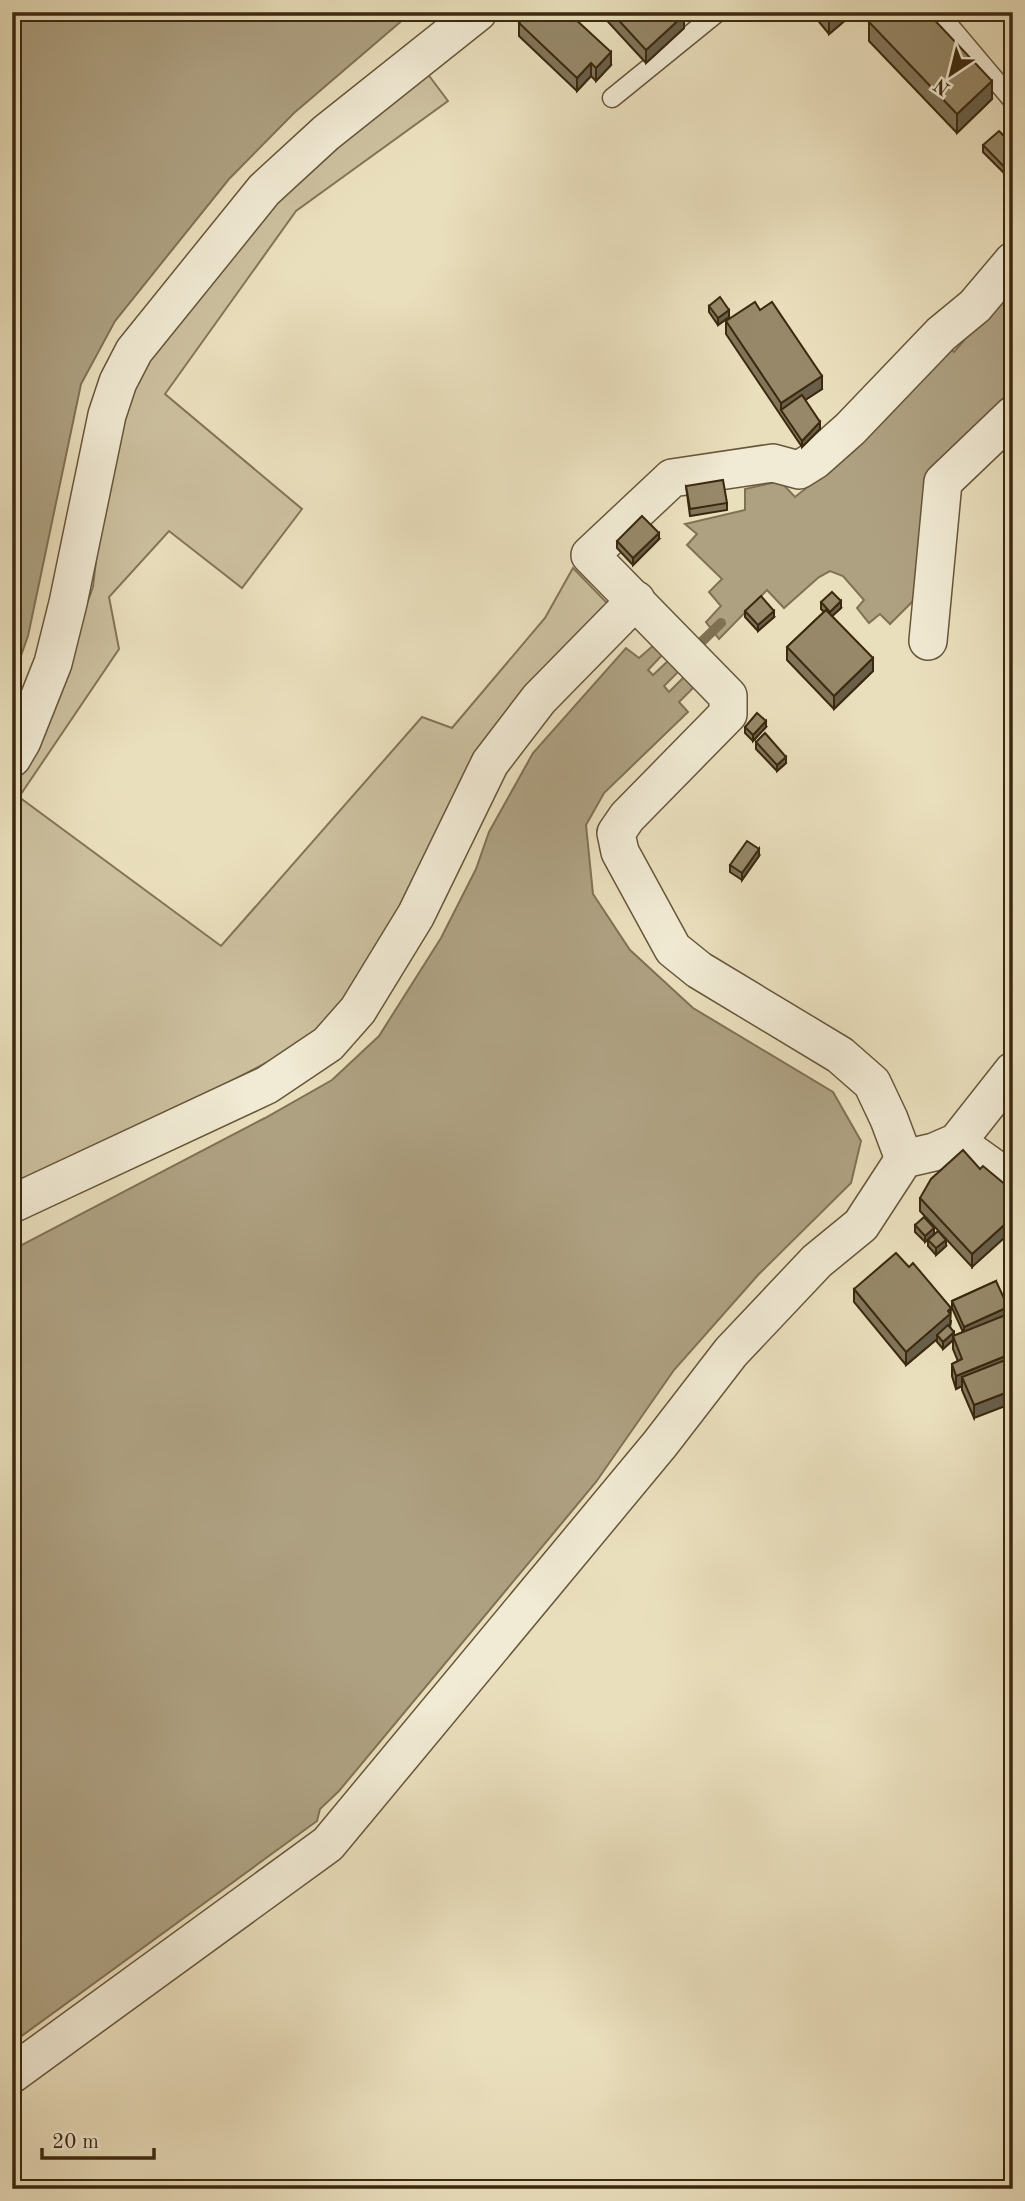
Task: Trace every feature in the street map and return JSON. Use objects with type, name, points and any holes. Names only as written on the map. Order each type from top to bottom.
[{"type":"street","points":[[12,758],[22,741],[53,663],[107,415],[118,382],[134,351],[264,190],[326,133],[478,12]]},
{"type":"street","points":[[904,1159],[872,1083],[840,1055],[699,970],[673,948],[620,852],[616,833],[627,817],[728,714],[728,696],[590,555],[672,478],[773,463],[799,470],[815,460],[850,429],[941,334],[975,306],[1013,261]]},
{"type":"street","points":[[928,641],[943,482],[1013,415]]},
{"type":"street","points":[[12,1204],[267,1086],[328,1044],[358,1010],[416,915],[490,763],[538,699],[645,609]]},
{"type":"street","points":[[12,2074],[328,1844],[652,1455],[731,1352],[817,1261],[861,1225],[904,1159],[934,1152],[957,1142],[1013,1071]]},
{"type":"street","points":[[957,1142],[1013,1182]]},
{"type":"lane","points":[[612,98],[718,12]]},
{"type":"lane","points":[[939,12],[1013,101]]},
{"type":"shaded area","points":[[12,12],[412,12],[294,113],[229,179],[115,321],[81,384],[28,636],[12,681]]},
{"type":"shaded area","points":[[427,73],[448,101],[296,211],[165,394],[302,509],[242,588],[169,531],[109,597],[119,649],[19,797],[221,946],[422,717],[452,728],[545,618],[573,568],[608,604],[370,968],[310,1040],[87,1156],[12,1188],[12,788],[54,694],[93,587],[103,499],[136,371],[285,189]]},
{"type":"shaded area","points":[[1013,283],[1013,399],[932,474],[925,589],[890,624],[880,614],[869,623],[857,608],[864,600],[843,576],[830,571],[819,577],[784,608],[767,590],[719,639],[706,622],[721,606],[709,592],[722,579],[687,545],[697,534],[685,524],[745,510],[745,489],[780,481],[795,497],[826,472],[948,346],[954,352]]},
{"type":"shaded area","points":[[655,644],[664,653],[648,670],[653,675],[669,660],[679,671],[664,686],[669,692],[685,676],[695,686],[679,702],[688,712],[604,793],[586,825],[593,894],[630,950],[693,1008],[833,1092],[861,1141],[851,1183],[758,1275],[674,1370],[596,1482],[339,1791],[320,1809],[317,1821],[12,2043],[12,1250],[265,1118],[332,1080],[379,1036],[441,938],[476,869],[489,832],[533,753],[626,648],[639,658]]},
{"type":"building","points":[[529,12],[561,12],[571,21],[574,18],[611,52],[596,68],[591,63],[577,78],[519,23]]},
{"type":"building","points":[[611,12],[682,12],[684,15],[646,50]]},
{"type":"building","points":[[822,12],[840,12],[829,21]]},
{"type":"building","points":[[879,12],[927,12],[992,81],[957,114],[869,22]]},
{"type":"building","points":[[999,131],[1013,145],[1013,176],[983,145]]},
{"type":"building","points":[[720,297],[729,310],[718,318],[709,306]]},
{"type":"building","points":[[755,302],[760,310],[772,302],[822,376],[781,403],[726,321]]},
{"type":"building","points":[[802,395],[820,422],[802,441],[781,410]]},
{"type":"building","points":[[723,480],[727,503],[690,509],[686,486]]},
{"type":"building","points":[[642,516],[659,533],[633,558],[617,541]]},
{"type":"building","points":[[832,592],[841,601],[830,612],[821,602]]},
{"type":"building","points":[[761,596],[774,611],[758,625],[745,611]]},
{"type":"building","points":[[826,610],[873,658],[834,696],[787,647]]},
{"type":"building","points":[[757,713],[766,721],[753,735],[745,727]]},
{"type":"building","points":[[765,733],[786,757],[777,765],[756,742]]},
{"type":"building","points":[[747,841],[759,849],[742,873],[730,865]]},
{"type":"building","points":[[963,1150],[980,1169],[983,1166],[1013,1191],[1013,1217],[972,1254],[920,1198],[931,1179]]},
{"type":"building","points":[[924,1217],[934,1228],[925,1236],[915,1225]]},
{"type":"building","points":[[938,1231],[946,1240],[936,1248],[928,1240]]},
{"type":"building","points":[[896,1253],[909,1267],[913,1263],[951,1308],[948,1311],[950,1314],[906,1352],[854,1289]]},
{"type":"building","points":[[996,1281],[1008,1307],[964,1327],[952,1301]]},
{"type":"building","points":[[1013,1312],[1013,1353],[956,1376],[952,1364],[962,1359],[953,1336]]},
{"type":"building","points":[[948,1325],[954,1332],[943,1342],[937,1335]]},
{"type":"building","points":[[1013,1357],[1013,1390],[974,1405],[962,1377]]},
{"type":"waterway","points":[[692,651],[721,623]]}]
